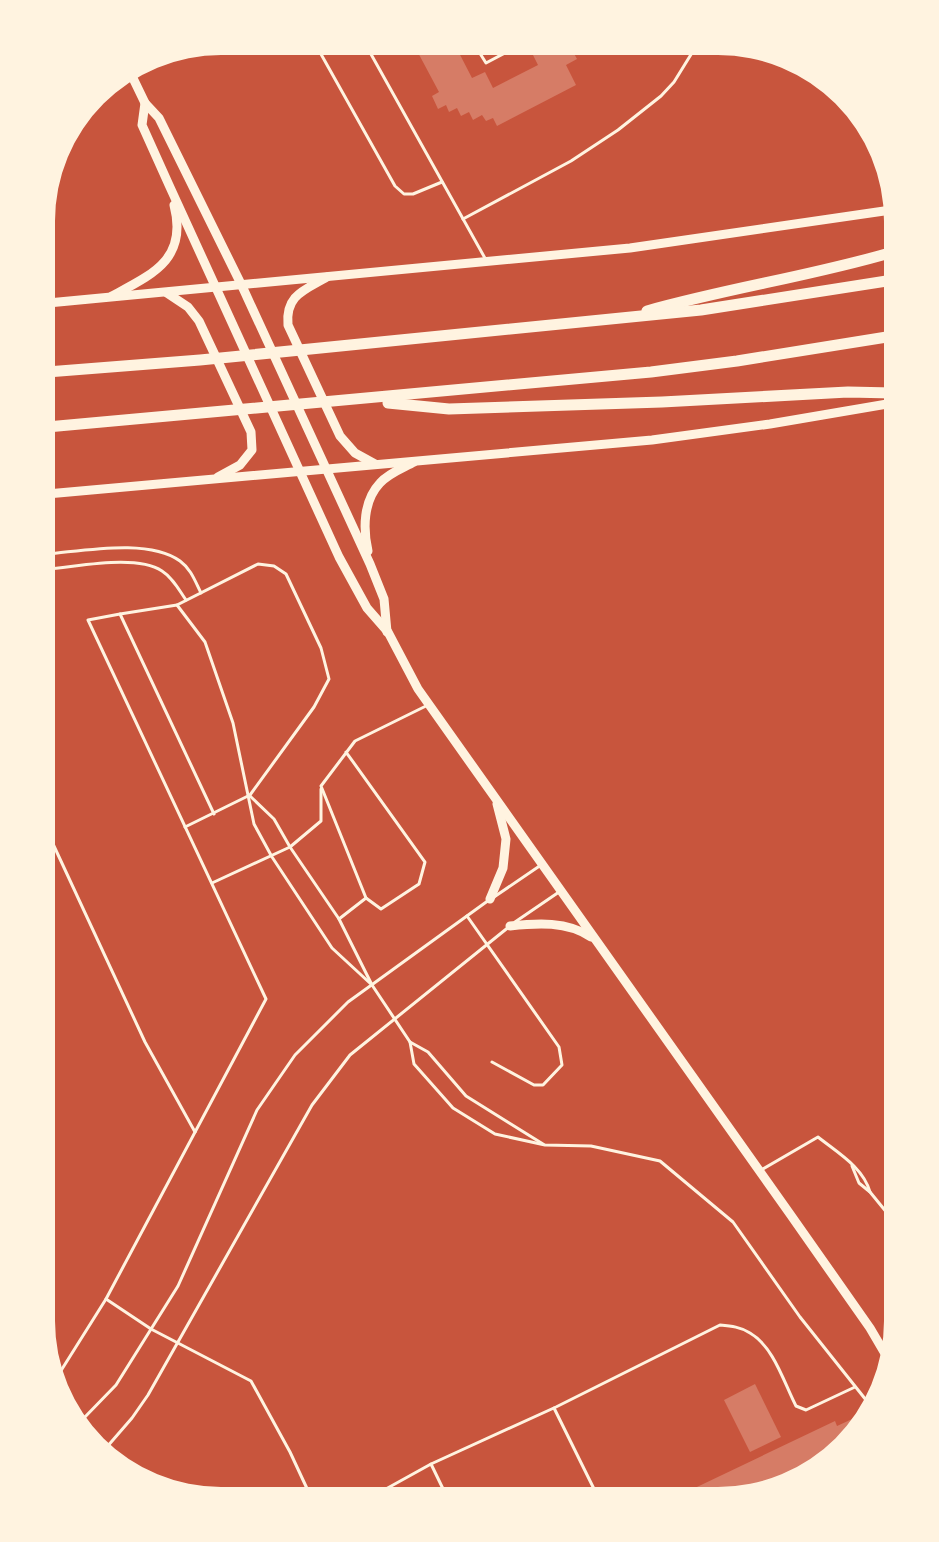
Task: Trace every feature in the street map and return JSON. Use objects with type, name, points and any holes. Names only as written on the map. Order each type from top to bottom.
[{"type":"highway","points":[[617,319],[699,296],[779,281],[884,254]]},
{"type":"highway","points":[[55,371],[200,360],[617,319],[738,305],[884,281]]},
{"type":"highway","points":[[55,426],[223,413],[651,372],[737,361],[884,337]]},
{"type":"highway","points":[[361,400],[449,409],[671,402],[848,392],[884,394]]},
{"type":"main road","points":[[134,80],[144,104],[159,118],[242,286],[370,564],[384,599],[388,632]]},
{"type":"main road","points":[[144,104],[142,125],[218,288],[339,557],[367,608],[388,632],[429,704],[870,1328],[882,1348]]},
{"type":"main road","points":[[107,298],[153,274],[165,263],[170,254],[178,235],[169,185]]},
{"type":"main road","points":[[55,303],[242,286],[330,275],[487,263],[630,248],[884,211]]},
{"type":"main road","points":[[330,275],[294,297],[287,313],[288,325],[340,436],[355,453],[375,464]]},
{"type":"main road","points":[[167,293],[188,307],[199,320],[251,432],[252,450],[240,465],[213,480]]},
{"type":"main road","points":[[55,493],[301,473],[418,459],[652,440],[770,424],[884,405]]},
{"type":"main road","points":[[370,564],[364,535],[371,497],[380,483],[418,459]]},
{"type":"main road","points":[[490,900],[503,868],[506,839],[494,797]]},
{"type":"main road","points":[[510,926],[536,923],[558,925],[583,931],[596,940]]},
{"type":"lane","points":[[323,55],[395,186],[404,194],[413,194],[442,182]]},
{"type":"lane","points":[[371,55],[487,263]]},
{"type":"lane","points":[[481,55],[486,62],[500,55]]},
{"type":"lane","points":[[463,219],[571,162],[618,130],[661,96],[674,82],[691,55]]},
{"type":"lane","points":[[55,553],[110,548],[150,549],[179,560],[190,571],[201,593]]},
{"type":"lane","points":[[55,568],[134,562],[161,570],[174,582],[186,600]]},
{"type":"lane","points":[[62,1368],[106,1299],[266,999],[88,620],[177,605],[258,564],[274,566],[286,574],[321,648],[330,679],[314,707],[250,796],[185,826]]},
{"type":"lane","points":[[177,605],[205,642],[233,723],[250,796],[254,824],[272,856],[332,948],[372,985]]},
{"type":"lane","points":[[120,614],[214,814]]},
{"type":"lane","points":[[212,884],[290,847],[321,821],[321,786],[355,741],[429,704]]},
{"type":"lane","points":[[321,786],[366,898],[381,909],[419,884],[425,862],[346,752]]},
{"type":"lane","points":[[250,796],[274,819],[290,847],[339,919],[372,985],[410,1042],[414,1064],[453,1108],[495,1134],[545,1145],[591,1146],[660,1161],[733,1222],[800,1317],[865,1399]]},
{"type":"lane","points":[[55,848],[144,1042],[195,1132]]},
{"type":"lane","points":[[86,1417],[116,1385],[178,1286],[257,1110],[295,1055],[348,1002],[542,864]]},
{"type":"lane","points":[[110,1444],[132,1418],[178,1344],[214,1275],[312,1105],[350,1055],[393,1018],[510,926],[560,891]]},
{"type":"lane","points":[[339,919],[366,898]]},
{"type":"lane","points":[[467,916],[559,1047],[562,1064],[543,1085],[534,1085],[492,1062]]},
{"type":"lane","points":[[410,1042],[428,1052],[466,1096],[545,1145]]},
{"type":"lane","points":[[759,1171],[818,1137],[851,1163],[866,1178],[870,1192]]},
{"type":"lane","points":[[851,1163],[859,1184],[870,1192],[884,1209]]},
{"type":"lane","points":[[106,1299],[150,1329],[251,1381],[290,1452],[306,1487]]},
{"type":"lane","points":[[389,1487],[431,1464],[554,1408],[720,1324],[740,1328],[752,1333],[767,1349],[796,1406],[806,1410],[855,1387]]},
{"type":"lane","points":[[554,1408],[593,1487]]},
{"type":"lane","points":[[431,1464],[442,1487]]},
{"type":"building","points":[[419,55],[460,55],[472,78],[485,72],[493,88],[538,65],[533,55],[575,55],[577,59],[566,65],[576,85],[497,126],[493,118],[486,121],[482,115],[473,120],[469,112],[461,116],[457,108],[449,112],[446,105],[438,109],[432,96],[439,92]]},
{"type":"building","points":[[755,1384],[781,1437],[750,1452],[724,1400]]},
{"type":"building","points":[[851,1419],[843,1431],[819,1453],[801,1465],[782,1474],[751,1484],[729,1487],[697,1487],[835,1421],[837,1426]]}]
